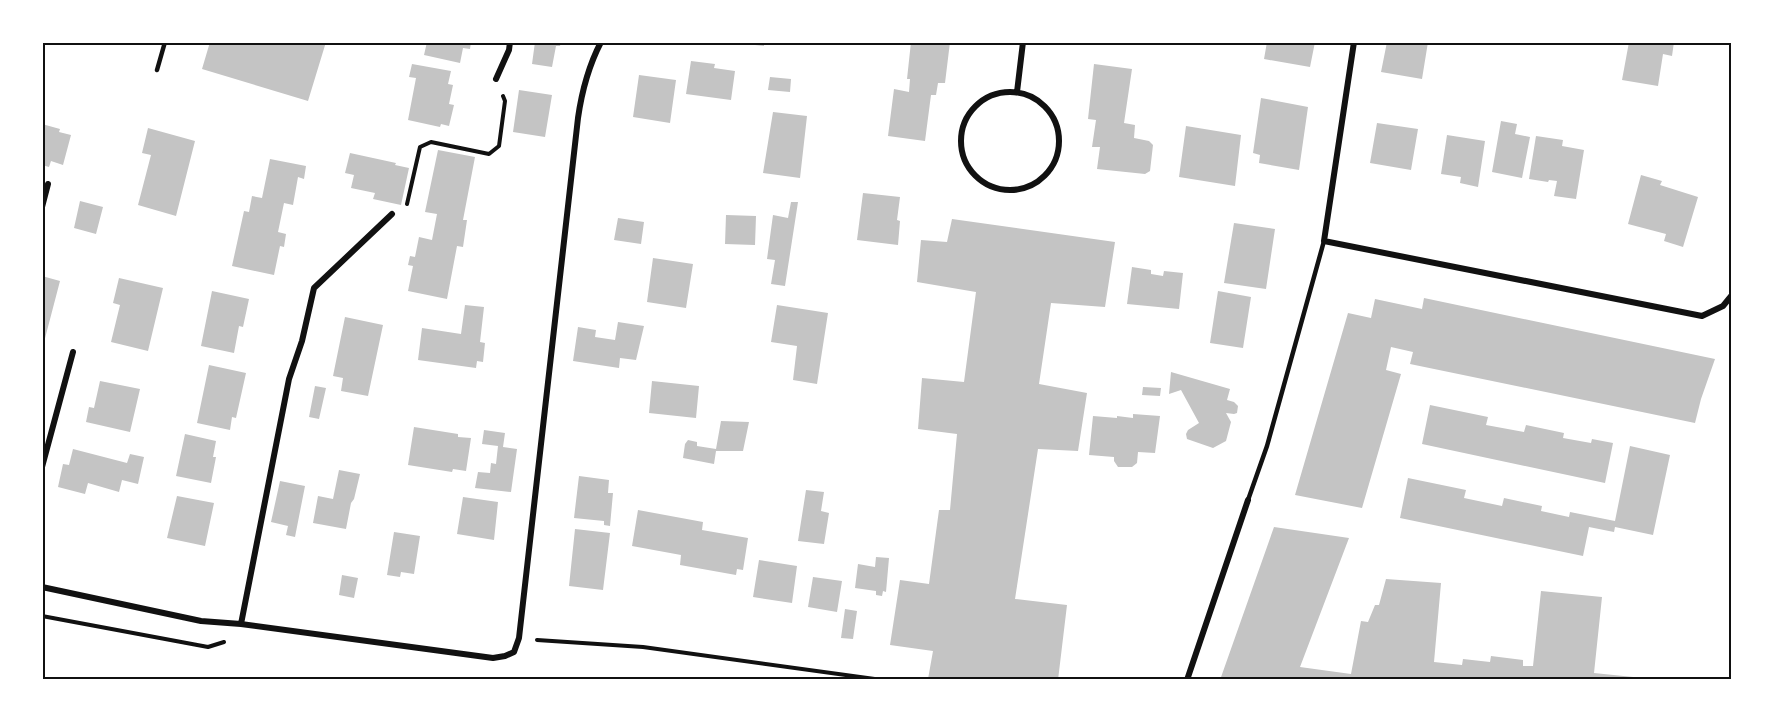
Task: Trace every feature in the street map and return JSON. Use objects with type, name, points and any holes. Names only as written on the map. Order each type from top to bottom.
[{"type":"street","points":[[496,79],[509,50],[510,42]]},
{"type":"street","points":[[42,587],[201,621],[241,624],[493,658],[514,652],[519,638],[582,88],[601,42]]},
{"type":"street","points":[[1017,92],[1023,42]]},
{"type":"street","points":[[1354,42],[1324,241],[1702,316],[1723,306],[1732,295]]},
{"type":"street","points":[[1017,92],[1043,105],[1053,117],[1058,130],[1059,145],[1055,159],[1047,172],[1036,182],[1023,188],[1007,189],[992,186],[978,178],[968,166],[962,151],[961,136],[965,120],[980,102],[1002,93],[1017,92]]},
{"type":"street","points":[[42,207],[48,184]]},
{"type":"street","points":[[241,624],[289,379],[302,341],[314,288],[392,214]]},
{"type":"street","points":[[42,467],[73,352]]},
{"type":"street","points":[[1187,680],[1248,500]]},
{"type":"lane","points":[[157,70],[165,42]]},
{"type":"lane","points":[[1248,500],[1267,446],[1324,241]]},
{"type":"path","points":[[392,214],[407,204],[420,147],[431,142],[489,154],[499,146],[505,101]]},
{"type":"path","points":[[42,616],[208,647],[229,640],[241,624]]},
{"type":"path","points":[[519,638],[643,647],[882,680]]},
{"type":"building","points":[[210,42],[326,42],[308,101],[202,69]]},
{"type":"building","points":[[427,42],[471,42],[470,49],[463,48],[460,63],[424,55]]},
{"type":"building","points":[[535,42],[561,42],[560,46],[556,46],[552,67],[532,64]]},
{"type":"building","points":[[746,42],[764,42],[764,46],[746,44]]},
{"type":"building","points":[[911,42],[950,42],[945,83],[938,83],[936,95],[931,95],[925,141],[888,136],[894,89],[909,92],[910,79],[907,79]]},
{"type":"building","points":[[1267,42],[1315,42],[1310,67],[1264,59]]},
{"type":"building","points":[[1387,42],[1428,42],[1422,79],[1381,72]]},
{"type":"building","points":[[1629,42],[1674,42],[1672,56],[1663,54],[1658,86],[1622,80]]},
{"type":"building","points":[[691,61],[715,64],[714,68],[735,71],[731,100],[686,94]]},
{"type":"building","points":[[412,64],[451,71],[448,84],[453,85],[449,104],[454,105],[449,126],[441,124],[440,127],[408,120],[416,78],[409,77]]},
{"type":"building","points":[[1094,64],[1132,69],[1124,123],[1135,125],[1134,138],[1149,141],[1153,145],[1150,171],[1145,174],[1097,169],[1100,147],[1092,147],[1096,120],[1088,119]]},
{"type":"building","points":[[639,75],[676,80],[670,123],[633,117]]},
{"type":"building","points":[[770,77],[791,79],[790,92],[768,90]]},
{"type":"building","points":[[519,90],[552,95],[545,137],[513,132]]},
{"type":"building","points":[[1261,98],[1308,107],[1299,170],[1259,163],[1260,155],[1253,153]]},
{"type":"building","points":[[773,112],[807,116],[800,178],[763,173]]},
{"type":"building","points":[[1501,121],[1517,124],[1515,134],[1530,137],[1522,178],[1492,172]]},
{"type":"building","points":[[1377,123],[1418,129],[1411,170],[1370,163]]},
{"type":"building","points":[[42,124],[71,135],[63,165],[51,161],[49,167],[42,165]]},
{"type":"building","points":[[1186,126],[1241,135],[1235,186],[1179,177]]},
{"type":"building","points":[[148,128],[195,141],[176,216],[138,205],[151,155],[142,153]]},
{"type":"building","points":[[1447,135],[1485,141],[1478,187],[1460,183],[1461,177],[1441,174]]},
{"type":"building","points":[[1536,136],[1563,140],[1562,146],[1584,150],[1576,199],[1554,196],[1557,181],[1529,179]]},
{"type":"building","points":[[438,150],[475,157],[463,220],[467,220],[463,247],[457,246],[447,299],[408,291],[413,266],[408,265],[410,256],[415,257],[419,237],[432,240],[437,214],[425,212]]},
{"type":"building","points":[[350,153],[409,168],[401,205],[373,199],[375,193],[351,188],[354,175],[345,173]]},
{"type":"building","points":[[270,159],[306,166],[304,179],[298,177],[293,205],[284,203],[278,232],[286,234],[284,247],[280,246],[274,275],[232,266],[244,211],[249,212],[252,196],[262,198]]},
{"type":"building","points":[[1641,175],[1662,181],[1660,185],[1698,197],[1683,247],[1664,241],[1666,234],[1628,224]]},
{"type":"building","points":[[863,193],[900,197],[897,220],[900,221],[898,245],[857,240]]},
{"type":"building","points":[[80,201],[103,207],[96,234],[74,228]]},
{"type":"building","points":[[791,202],[798,202],[785,286],[771,284],[775,260],[767,259],[773,215],[788,218]]},
{"type":"building","points":[[726,215],[756,216],[755,245],[725,244]]},
{"type":"building","points":[[618,218],[644,222],[641,244],[614,240]]},
{"type":"building","points":[[952,219],[1115,242],[1105,307],[1051,303],[1039,384],[1087,393],[1078,451],[1038,449],[1015,599],[1067,605],[1058,680],[928,679],[933,651],[890,645],[900,580],[929,584],[939,510],[950,510],[957,434],[918,429],[922,378],[964,382],[976,292],[917,282],[921,240],[947,242]]},
{"type":"building","points":[[1234,223],[1275,229],[1266,289],[1224,283]]},
{"type":"building","points":[[653,258],[693,264],[686,308],[647,302]]},
{"type":"building","points":[[1132,267],[1151,270],[1151,274],[1163,276],[1164,271],[1183,273],[1179,309],[1127,304]]},
{"type":"building","points":[[42,276],[60,281],[43,346],[42,346]]},
{"type":"building","points":[[119,278],[163,288],[148,351],[111,342],[120,305],[113,303]]},
{"type":"building","points":[[212,291],[249,299],[243,327],[239,326],[234,353],[201,346]]},
{"type":"building","points":[[1218,291],[1251,297],[1243,348],[1210,343]]},
{"type":"building","points":[[1424,298],[1715,359],[1695,423],[1410,364],[1413,352],[1391,347],[1386,370],[1401,374],[1362,508],[1295,495],[1348,313],[1371,318],[1375,299],[1422,309]]},
{"type":"building","points":[[465,305],[484,307],[480,342],[485,343],[483,362],[477,361],[476,368],[418,360],[422,328],[461,334]]},
{"type":"building","points":[[777,305],[828,313],[817,384],[793,380],[797,346],[771,342]]},
{"type":"building","points":[[345,317],[383,325],[368,396],[341,391],[343,378],[333,376]]},
{"type":"building","points":[[618,322],[644,326],[636,360],[620,358],[619,368],[573,361],[578,327],[596,330],[595,337],[615,340]]},
{"type":"building","points":[[209,365],[246,373],[236,418],[232,417],[230,430],[197,423]]},
{"type":"building","points":[[1171,372],[1230,389],[1227,400],[1238,406],[1237,413],[1226,413],[1231,422],[1226,441],[1213,448],[1187,439],[1188,430],[1199,423],[1181,390],[1169,394]]},
{"type":"building","points":[[100,381],[140,389],[130,432],[86,422],[89,407],[94,408]]},
{"type":"building","points":[[652,381],[699,386],[696,418],[649,413]]},
{"type":"building","points":[[315,386],[326,388],[319,419],[309,417]]},
{"type":"building","points":[[1143,387],[1161,388],[1160,396],[1142,395]]},
{"type":"building","points":[[1430,405],[1488,417],[1486,425],[1524,432],[1526,425],[1564,433],[1563,438],[1591,443],[1592,439],[1613,443],[1605,483],[1422,444]]},
{"type":"building","points":[[1133,414],[1160,416],[1155,453],[1138,452],[1137,463],[1132,467],[1118,467],[1114,457],[1089,455],[1093,416],[1133,418]]},
{"type":"building","points":[[721,421],[749,422],[743,451],[716,451],[714,464],[683,458],[685,444],[688,440],[697,442],[697,446],[716,449]]},
{"type":"building","points":[[414,427],[471,438],[466,471],[453,469],[452,472],[408,465]]},
{"type":"building","points":[[484,430],[505,433],[503,447],[517,449],[511,492],[475,488],[478,472],[490,473],[491,463],[496,464],[498,446],[482,444]]},
{"type":"building","points":[[185,434],[216,441],[213,457],[216,457],[211,483],[176,476]]},
{"type":"building","points":[[1630,446],[1670,455],[1653,535],[1615,527],[1614,532],[1589,527],[1583,556],[1400,518],[1408,478],[1466,490],[1464,498],[1502,506],[1504,498],[1542,506],[1541,511],[1569,517],[1570,512],[1615,521]]},
{"type":"building","points":[[73,449],[127,463],[130,454],[144,457],[138,484],[122,480],[119,492],[88,483],[85,494],[58,487],[63,464],[69,465]]},
{"type":"building","points":[[339,470],[360,474],[346,529],[313,523],[318,496],[333,499]]},
{"type":"building","points":[[579,476],[609,480],[608,493],[613,493],[610,526],[604,525],[604,521],[574,518]]},
{"type":"building","points":[[280,481],[305,486],[295,537],[286,535],[288,526],[271,522]]},
{"type":"building","points":[[806,490],[824,492],[821,511],[829,513],[824,544],[798,541]]},
{"type":"building","points":[[177,496],[214,503],[205,546],[167,538]]},
{"type":"building","points":[[463,497],[498,502],[494,540],[457,534]]},
{"type":"building","points":[[638,510],[703,522],[702,530],[748,538],[743,570],[737,569],[736,575],[680,565],[681,555],[632,546]]},
{"type":"building","points":[[1274,527],[1349,538],[1300,667],[1351,674],[1361,621],[1368,622],[1375,605],[1379,605],[1386,579],[1441,583],[1434,662],[1462,665],[1463,659],[1490,662],[1491,656],[1523,660],[1523,666],[1533,666],[1541,591],[1602,597],[1594,673],[1643,678],[1643,680],[1220,680]]},
{"type":"building","points":[[575,529],[610,533],[603,590],[569,586]]},
{"type":"building","points":[[394,532],[420,536],[414,574],[401,572],[400,577],[387,575]]},
{"type":"building","points":[[876,557],[889,558],[886,592],[883,591],[882,596],[876,595],[876,591],[855,588],[858,564],[875,567]]},
{"type":"building","points":[[759,560],[797,566],[792,603],[753,597]]},
{"type":"building","points":[[342,575],[358,578],[354,598],[339,595]]},
{"type":"building","points":[[813,577],[842,581],[837,612],[808,607]]},
{"type":"building","points":[[845,609],[857,611],[853,639],[841,638]]}]
